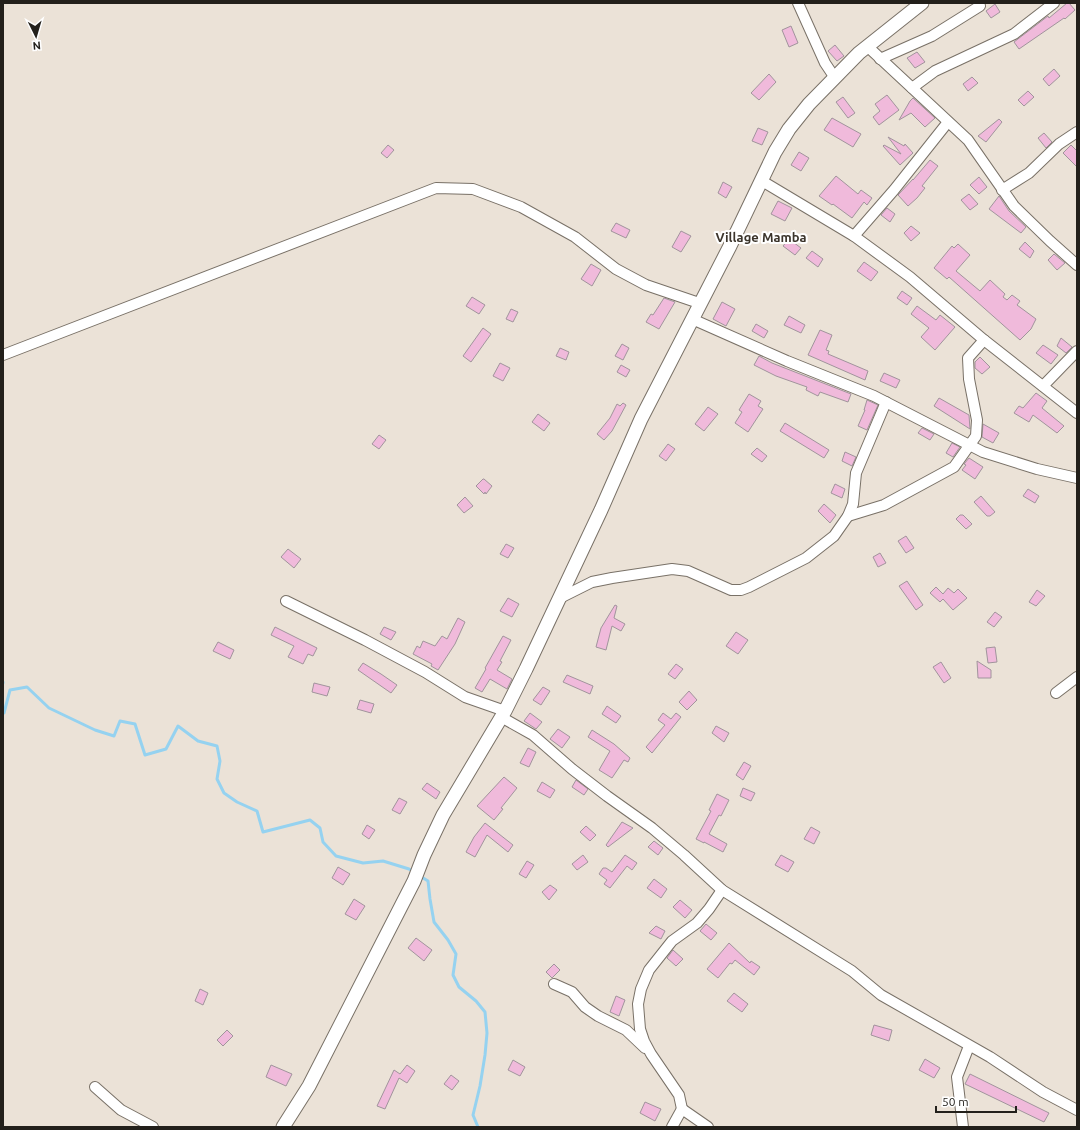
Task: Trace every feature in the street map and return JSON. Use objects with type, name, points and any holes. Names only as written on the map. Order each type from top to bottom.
[{"type":"street","points":[[798,3],[825,63],[835,78]]},
{"type":"street","points":[[283,1127],[309,1086],[414,880],[424,855],[459,787],[503,714],[560,598],[641,419],[762,181],[775,152],[789,129],[809,104],[867,46],[922,3]]},
{"type":"street","points":[[912,88],[935,71],[1014,34],[1054,3]]},
{"type":"street","points":[[880,59],[932,36],[980,6]]},
{"type":"street","points":[[867,46],[968,140],[1014,206],[1077,265]]},
{"type":"street","points":[[854,236],[894,190],[948,122]]},
{"type":"street","points":[[1002,190],[1029,173],[1059,144],[1077,132]]},
{"type":"street","points":[[762,181],[854,236],[910,277],[984,340],[1077,413]]},
{"type":"street","points":[[3,355],[436,188],[473,189],[521,207],[576,237],[616,269],[646,285],[700,303]]},
{"type":"street","points":[[692,319],[787,361],[886,402],[983,452],[1037,469],[1077,478]]},
{"type":"street","points":[[848,516],[884,505],[954,467],[976,436],[977,420],[969,379],[968,358],[984,340]]},
{"type":"street","points":[[1043,386],[1077,351]]},
{"type":"street","points":[[560,598],[592,582],[672,570],[688,571],[731,590],[741,590],[806,558],[834,536],[848,516],[853,504],[856,473],[886,402]]},
{"type":"street","points":[[286,601],[365,640],[425,672],[465,697],[503,714],[533,735],[607,796],[652,828],[722,890],[852,971],[881,994],[990,1057],[1043,1092],[1077,1110]]},
{"type":"street","points":[[1056,693],[1077,677]]},
{"type":"street","points":[[672,1127],[682,1109],[679,1096],[644,1041],[640,1030],[638,1004],[640,989],[649,970],[672,941],[697,923],[722,890]]},
{"type":"street","points":[[554,984],[572,992],[584,1007],[598,1016],[626,1030],[651,1054]]},
{"type":"street","points":[[963,1127],[957,1077],[969,1046]]},
{"type":"street","points":[[94,1087],[121,1110],[153,1127]]},
{"type":"street","points":[[682,1109],[708,1127]]},
{"type":"building","points":[[1069,3],[1075,10],[1065,19],[1064,18],[1019,49],[1014,42],[1048,16],[1049,18]]},
{"type":"building","points":[[995,4],[1000,12],[991,18],[986,11]]},
{"type":"building","points":[[791,26],[798,43],[789,47],[782,30]]},
{"type":"building","points":[[835,45],[844,56],[837,61],[828,51]]},
{"type":"building","points":[[917,52],[925,62],[915,68],[907,58]]},
{"type":"building","points":[[1054,69],[1060,76],[1049,86],[1043,79]]},
{"type":"building","points":[[769,74],[776,82],[759,100],[751,93]]},
{"type":"building","points":[[972,77],[978,83],[968,91],[963,84]]},
{"type":"building","points":[[1028,91],[1034,97],[1024,106],[1018,100]]},
{"type":"building","points":[[887,95],[899,110],[879,125],[873,117],[880,111],[875,104]]},
{"type":"building","points":[[843,97],[855,113],[848,118],[836,102]]},
{"type":"building","points":[[913,98],[935,118],[925,127],[911,113],[899,120]]},
{"type":"building","points":[[832,118],[861,134],[853,147],[824,130]]},
{"type":"building","points":[[999,119],[1002,122],[986,142],[978,136]]},
{"type":"building","points":[[758,128],[768,132],[762,145],[752,141]]},
{"type":"building","points":[[1044,133],[1052,142],[1046,148],[1038,138]]},
{"type":"building","points":[[888,137],[904,146],[905,144],[913,153],[900,165],[883,146],[884,145],[901,154]]},
{"type":"building","points":[[388,145],[394,150],[387,158],[381,153]]},
{"type":"building","points":[[1071,145],[1077,151],[1077,167],[1063,153]]},
{"type":"building","points":[[799,152],[809,158],[801,171],[791,165]]},
{"type":"building","points":[[930,160],[938,166],[922,186],[925,188],[908,206],[898,195]]},
{"type":"building","points":[[836,176],[858,194],[861,190],[872,198],[867,205],[864,202],[852,218],[819,196]]},
{"type":"building","points":[[979,177],[987,187],[979,194],[970,185]]},
{"type":"building","points":[[723,182],[732,187],[726,198],[718,193]]},
{"type":"building","points":[[969,194],[978,204],[970,210],[961,200]]},
{"type":"building","points":[[999,196],[1009,211],[1026,227],[1021,233],[989,209]]},
{"type":"building","points":[[778,201],[792,208],[785,221],[771,214]]},
{"type":"building","points":[[887,208],[895,214],[890,222],[881,215]]},
{"type":"building","points":[[616,223],[630,230],[626,238],[611,231]]},
{"type":"building","points":[[911,226],[920,233],[911,241],[904,233]]},
{"type":"building","points":[[681,231],[691,236],[681,252],[672,247]]},
{"type":"building","points":[[789,239],[801,248],[795,255],[783,246]]},
{"type":"building","points":[[1025,242],[1034,251],[1030,258],[1019,249]]},
{"type":"building","points":[[958,244],[970,255],[956,271],[980,291],[990,280],[1005,294],[1003,297],[1007,300],[1012,295],[1020,301],[1017,305],[1036,319],[1031,329],[1020,340],[949,277],[947,279],[934,268],[952,246],[954,248]]},
{"type":"building","points":[[812,251],[823,259],[818,267],[806,258]]},
{"type":"building","points":[[1054,254],[1065,263],[1057,270],[1048,260]]},
{"type":"building","points":[[864,262],[878,272],[871,281],[857,271]]},
{"type":"building","points":[[591,264],[601,270],[592,286],[581,279]]},
{"type":"building","points":[[902,291],[912,298],[907,305],[897,298]]},
{"type":"building","points":[[472,297],[485,305],[479,314],[466,306]]},
{"type":"building","points":[[664,298],[675,302],[659,329],[646,322],[651,314],[653,315]]},
{"type":"building","points":[[722,302],[735,309],[726,326],[713,319]]},
{"type":"building","points":[[917,306],[936,320],[940,315],[955,327],[935,350],[921,337],[929,328],[911,314]]},
{"type":"building","points":[[511,309],[518,312],[513,322],[506,319]]},
{"type":"building","points":[[789,316],[805,325],[801,333],[784,325]]},
{"type":"building","points":[[756,324],[768,331],[764,338],[752,331]]},
{"type":"building","points":[[483,328],[491,334],[471,362],[463,356]]},
{"type":"building","points":[[820,330],[832,335],[826,350],[829,351],[828,354],[868,371],[865,380],[808,355]]},
{"type":"building","points":[[1061,338],[1072,347],[1066,353],[1057,346]]},
{"type":"building","points":[[622,344],[629,348],[623,360],[615,356]]},
{"type":"building","points":[[1043,345],[1058,355],[1051,364],[1036,353]]},
{"type":"building","points":[[560,348],[569,352],[566,360],[556,356]]},
{"type":"building","points":[[759,356],[772,363],[851,394],[848,402],[820,392],[818,396],[806,390],[807,387],[776,376],[754,365]]},
{"type":"building","points":[[980,357],[990,367],[982,374],[975,368],[975,362]]},
{"type":"building","points":[[500,363],[510,368],[503,381],[493,376]]},
{"type":"building","points":[[621,365],[630,370],[626,377],[617,372]]},
{"type":"building","points":[[884,373],[900,380],[896,388],[880,381]]},
{"type":"building","points":[[1036,393],[1047,401],[1042,408],[1064,426],[1057,433],[1033,415],[1029,422],[1014,413],[1019,406],[1023,408]]},
{"type":"building","points":[[749,394],[761,401],[758,406],[763,409],[748,432],[735,423],[742,412],[739,410]]},
{"type":"building","points":[[939,398],[969,415],[970,429],[934,406]]},
{"type":"building","points":[[867,400],[878,405],[867,430],[858,426],[865,410]]},
{"type":"building","points":[[623,403],[626,405],[612,431],[604,440],[597,434],[610,418],[617,404],[620,406]]},
{"type":"building","points":[[708,407],[718,414],[704,431],[695,424]]},
{"type":"building","points":[[538,414],[550,423],[544,431],[532,422]]},
{"type":"building","points":[[785,423],[829,450],[824,458],[780,431]]},
{"type":"building","points":[[983,424],[999,433],[993,443],[982,437]]},
{"type":"building","points":[[922,428],[934,434],[930,440],[918,433]]},
{"type":"building","points":[[379,435],[386,440],[379,449],[372,444]]},
{"type":"building","points":[[952,443],[960,447],[953,457],[946,453]]},
{"type":"building","points":[[668,444],[675,449],[666,461],[659,456]]},
{"type":"building","points":[[757,448],[767,456],[762,462],[751,454]]},
{"type":"building","points":[[845,452],[856,457],[852,466],[842,461]]},
{"type":"building","points":[[969,458],[983,467],[975,479],[962,470],[966,465],[964,464]]},
{"type":"building","points":[[483,479],[492,486],[486,494],[485,492],[484,494],[476,486]]},
{"type":"building","points":[[835,484],[845,489],[842,498],[831,493]]},
{"type":"building","points":[[1028,489],[1039,496],[1035,503],[1023,496]]},
{"type":"building","points":[[981,496],[995,512],[990,516],[987,516],[974,502]]},
{"type":"building","points":[[465,497],[473,506],[464,513],[457,505]]},
{"type":"building","points":[[824,504],[836,515],[830,523],[818,511]]},
{"type":"building","points":[[960,515],[963,515],[972,524],[966,529],[956,519]]},
{"type":"building","points":[[906,536],[914,548],[906,553],[898,541]]},
{"type":"building","points":[[506,544],[514,548],[508,558],[500,554]]},
{"type":"building","points":[[288,549],[301,559],[294,568],[281,557]]},
{"type":"building","points":[[880,553],[886,563],[878,567],[873,557]]},
{"type":"building","points":[[907,581],[923,605],[916,610],[899,586]]},
{"type":"building","points":[[936,587],[943,594],[948,588],[954,593],[958,589],[967,598],[953,610],[943,599],[940,602],[930,593]]},
{"type":"building","points":[[1037,590],[1045,596],[1036,606],[1029,602]]},
{"type":"building","points":[[508,598],[519,604],[512,617],[500,611]]},
{"type":"building","points":[[615,605],[617,606],[614,618],[625,624],[621,631],[612,626],[606,650],[596,647],[601,628]]},
{"type":"building","points":[[995,612],[1002,617],[994,627],[987,622]]},
{"type":"building","points":[[458,618],[465,622],[455,644],[438,670],[431,666],[432,664],[413,654],[417,646],[420,648],[423,641],[435,646],[442,636],[447,639]]},
{"type":"building","points":[[275,627],[317,648],[313,656],[308,654],[303,664],[288,657],[294,646],[271,635]]},
{"type":"building","points":[[384,627],[396,632],[391,640],[380,634]]},
{"type":"building","points":[[736,632],[748,640],[738,654],[726,646]]},
{"type":"building","points":[[503,636],[511,640],[497,670],[512,679],[507,689],[490,679],[482,692],[475,688]]},
{"type":"building","points":[[218,642],[234,650],[230,659],[213,651]]},
{"type":"building","points":[[995,647],[997,662],[988,663],[986,648]]},
{"type":"building","points":[[977,661],[991,670],[991,678],[978,678]]},
{"type":"building","points":[[941,662],[951,678],[944,683],[933,667]]},
{"type":"building","points":[[363,663],[397,685],[391,693],[358,670]]},
{"type":"building","points":[[676,664],[683,669],[675,679],[668,674]]},
{"type":"building","points":[[567,675],[593,686],[590,694],[563,682]]},
{"type":"building","points":[[314,683],[330,687],[327,696],[312,692]]},
{"type":"building","points":[[543,687],[550,691],[541,705],[533,700]]},
{"type":"building","points":[[689,691],[697,700],[687,710],[679,702]]},
{"type":"building","points":[[360,700],[374,704],[371,713],[357,709]]},
{"type":"building","points":[[607,706],[621,716],[616,723],[602,714]]},
{"type":"building","points":[[530,713],[542,722],[536,729],[524,721]]},
{"type":"building","points":[[663,713],[671,719],[676,713],[681,717],[652,753],[646,747],[665,725],[658,720]]},
{"type":"building","points":[[716,726],[729,733],[724,742],[712,733]]},
{"type":"building","points":[[558,729],[570,737],[562,748],[550,739]]},
{"type":"building","points":[[592,730],[614,744],[630,758],[628,762],[624,760],[612,778],[599,770],[610,751],[588,737]]},
{"type":"building","points":[[528,748],[536,752],[529,767],[520,763]]},
{"type":"building","points":[[744,762],[751,766],[743,780],[736,775]]},
{"type":"building","points":[[504,777],[517,788],[501,808],[503,809],[494,820],[477,806]]},
{"type":"building","points":[[576,780],[588,789],[584,795],[572,787]]},
{"type":"building","points":[[542,782],[555,790],[550,798],[537,791]]},
{"type":"building","points":[[427,783],[440,792],[436,799],[422,789]]},
{"type":"building","points":[[743,788],[755,793],[751,801],[740,796]]},
{"type":"building","points":[[717,794],[729,800],[721,816],[719,815],[709,834],[727,844],[723,852],[696,839],[711,811],[709,810]]},
{"type":"building","points":[[399,798],[407,802],[400,814],[392,810]]},
{"type":"building","points":[[622,822],[633,828],[608,847],[606,845]]},
{"type":"building","points":[[485,823],[513,845],[508,852],[487,835],[475,857],[466,852],[474,837]]},
{"type":"building","points":[[367,825],[375,830],[369,839],[362,834]]},
{"type":"building","points":[[586,826],[596,835],[590,841],[580,832]]},
{"type":"building","points":[[811,827],[820,832],[814,844],[804,839]]},
{"type":"building","points":[[654,841],[663,848],[658,855],[648,847]]},
{"type":"building","points":[[583,855],[588,862],[577,870],[572,864]]},
{"type":"building","points":[[625,855],[637,863],[632,870],[627,866],[610,888],[604,884],[607,880],[599,874],[603,868],[606,868],[612,872]]},
{"type":"building","points":[[781,855],[794,862],[788,872],[775,865]]},
{"type":"building","points":[[527,861],[534,865],[526,878],[519,874]]},
{"type":"building","points":[[338,867],[350,874],[343,885],[332,878]]},
{"type":"building","points":[[654,879],[667,889],[661,898],[647,888]]},
{"type":"building","points":[[550,885],[557,890],[549,900],[542,892]]},
{"type":"building","points":[[354,899],[365,906],[356,920],[345,914]]},
{"type":"building","points":[[680,900],[692,910],[685,918],[673,907]]},
{"type":"building","points":[[706,924],[717,933],[711,940],[700,931]]},
{"type":"building","points":[[656,926],[665,931],[661,939],[649,933]]},
{"type":"building","points":[[416,938],[432,950],[424,961],[408,948]]},
{"type":"building","points":[[729,943],[750,963],[751,961],[760,967],[754,975],[735,960],[732,964],[730,963],[718,978],[707,969]]},
{"type":"building","points":[[673,950],[683,959],[676,966],[667,958]]},
{"type":"building","points":[[554,964],[560,970],[552,978],[546,972]]},
{"type":"building","points":[[200,989],[208,993],[203,1005],[195,1001]]},
{"type":"building","points":[[734,993],[748,1004],[742,1012],[727,1001]]},
{"type":"building","points":[[616,996],[625,1000],[619,1016],[610,1012]]},
{"type":"building","points":[[874,1025],[892,1030],[889,1041],[871,1035]]},
{"type":"building","points":[[227,1030],[233,1036],[223,1046],[217,1040]]},
{"type":"building","points":[[925,1059],[940,1068],[934,1078],[919,1070]]},
{"type":"building","points":[[513,1060],[525,1067],[520,1076],[508,1070]]},
{"type":"building","points":[[271,1065],[292,1074],[286,1086],[266,1077]]},
{"type":"building","points":[[407,1065],[415,1071],[407,1083],[399,1078],[385,1109],[377,1106],[394,1070],[400,1074]]},
{"type":"building","points":[[970,1074],[1049,1113],[1044,1122],[965,1084]]},
{"type":"building","points":[[451,1075],[459,1081],[452,1090],[444,1084]]},
{"type":"building","points":[[645,1102],[661,1109],[655,1121],[640,1113]]},
{"type":"waterway","points":[[3,713],[10,690],[27,687],[49,708],[95,730],[114,736],[120,721],[135,724],[145,755],[166,749],[178,726],[198,741],[217,746],[220,761],[217,779],[224,793],[237,802],[257,811],[263,832],[310,820],[320,828],[323,842],[336,856],[363,863],[383,861],[414,872]]},
{"type":"waterway","points":[[420,876],[428,881],[434,922],[448,940],[456,954],[453,975],[459,987],[476,1001],[485,1012],[487,1033],[485,1055],[473,1115],[478,1127]]},
{"type":"district","name":"Village Mamba","points":[[761,237]]}]
